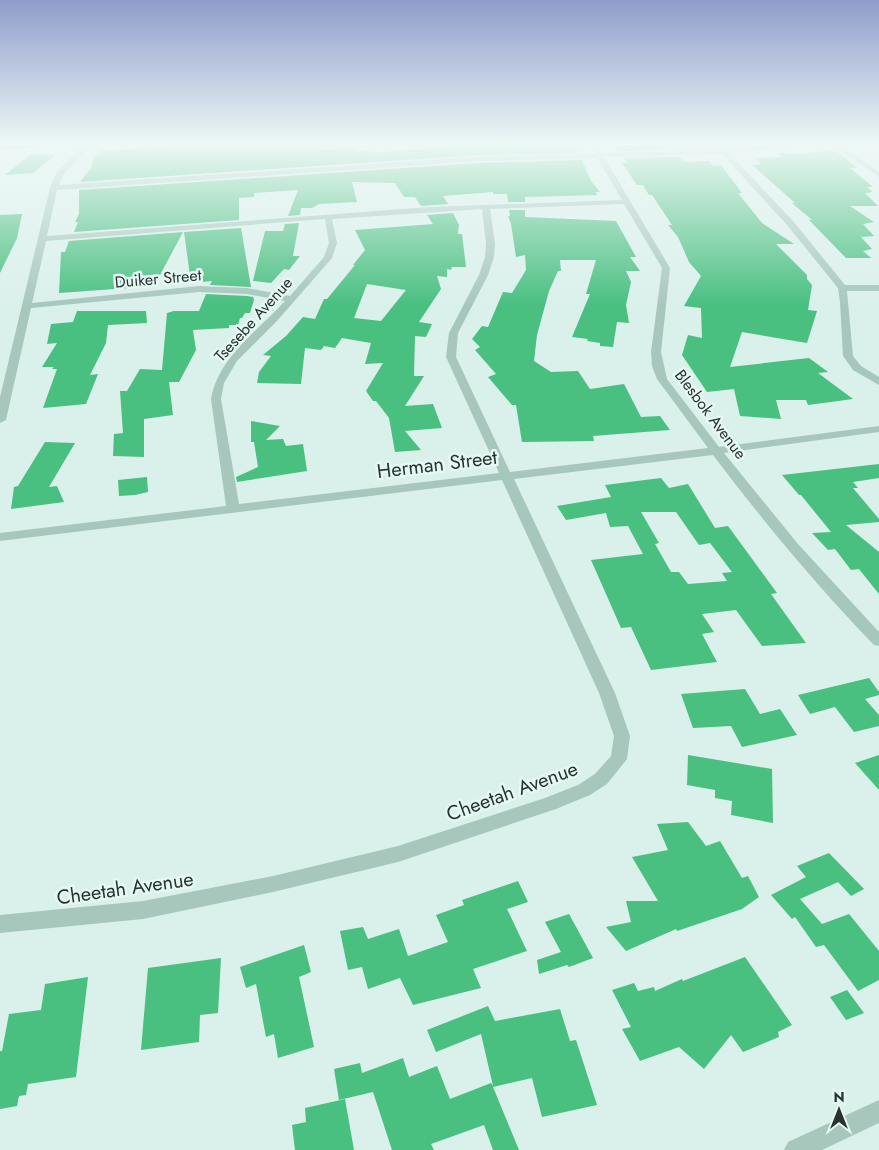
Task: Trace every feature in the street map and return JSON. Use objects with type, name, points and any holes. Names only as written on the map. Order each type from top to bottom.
[{"type":"street","points":[[0,420],[51,199]]},
{"type":"street","name":"Blesbok Avenue","points":[[624,199],[666,268],[666,284],[656,342],[658,372],[715,451],[835,597],[879,641]]},
{"type":"street","points":[[767,199],[790,223],[842,288],[845,302],[848,356],[857,368],[879,382]]},
{"type":"street","points":[[42,239],[328,216],[486,207],[626,202]]},
{"type":"street","name":"Cheetah Avenue","points":[[0,924],[143,910],[273,884],[398,854],[550,804],[584,790],[601,778],[619,759],[622,747],[619,724],[607,693],[546,566],[506,475],[453,364],[450,352],[451,344],[467,303],[485,272],[490,259],[491,248],[486,207]]},
{"type":"street","name":"Tsesebe Avenue","points":[[233,509],[216,399],[219,383],[233,359],[274,320],[328,258],[333,243],[328,216]]},
{"type":"street","points":[[842,288],[879,288]]},
{"type":"street","name":"Duiker Street","points":[[27,306],[199,289],[246,291],[292,299]]},
{"type":"street","name":"Herman Street","points":[[0,537],[715,451],[879,429]]},
{"type":"street","points":[[796,1150],[879,1111]]},
{"type":"building","points":[[79,199],[239,199],[239,220],[74,232],[78,222],[75,222],[79,214]]},
{"type":"building","points":[[295,199],[356,199],[357,202],[319,204],[312,208],[301,208],[300,215],[288,216]]},
{"type":"building","points":[[416,199],[445,199],[448,204],[421,206]]},
{"type":"building","points":[[508,199],[525,199],[525,202],[508,202]]},
{"type":"building","points":[[654,199],[743,199],[762,223],[794,244],[776,244],[807,275],[807,279],[812,285],[808,310],[817,311],[807,343],[742,332],[730,367],[809,358],[828,372],[818,373],[853,399],[808,405],[806,400],[776,400],[781,419],[740,416],[734,389],[707,392],[682,355],[688,335],[702,338],[701,308],[684,306],[701,276],[689,262],[678,237],[668,225],[672,225]]},
{"type":"building","points":[[790,199],[871,199],[878,206],[850,206],[874,222],[863,224],[874,236],[861,237],[872,249],[863,251],[871,258],[846,258],[809,220],[812,220],[792,203],[795,203]]},
{"type":"building","points":[[509,210],[525,210],[525,217],[616,221],[636,257],[630,257],[640,271],[626,271],[631,282],[626,305],[629,323],[617,322],[613,347],[600,346],[600,343],[587,341],[588,339],[572,337],[590,294],[586,294],[596,260],[560,260],[561,271],[558,271],[549,291],[537,335],[534,361],[551,372],[578,371],[590,389],[624,384],[641,417],[660,416],[670,430],[593,436],[594,441],[522,442],[516,405],[512,405],[488,377],[496,374],[475,350],[480,347],[472,339],[482,326],[488,327],[503,292],[512,293],[526,270],[525,255],[516,257],[508,216],[510,216]]},
{"type":"building","points":[[453,213],[459,225],[458,234],[462,234],[466,267],[452,267],[451,270],[447,269],[447,277],[437,276],[441,289],[419,322],[432,324],[426,337],[415,336],[414,376],[424,376],[405,406],[433,404],[442,428],[405,431],[421,450],[395,452],[389,418],[366,391],[383,363],[365,364],[371,343],[342,338],[335,348],[324,346],[321,350],[305,348],[301,384],[257,383],[259,372],[271,356],[263,355],[286,336],[303,317],[315,319],[324,299],[327,299],[365,250],[355,230],[433,224],[427,215]],"holes":[[[367,284],[406,290],[381,321],[354,318]]]},
{"type":"building","points":[[22,214],[17,238],[0,273],[0,215]]},
{"type":"building","points":[[299,223],[293,256],[300,256],[289,270],[284,269],[271,283],[253,281],[265,231],[283,231],[285,224]]},
{"type":"building","points":[[241,228],[251,287],[210,285],[212,281],[191,283],[184,232]]},
{"type":"building","points":[[183,232],[160,275],[149,275],[149,281],[130,283],[129,288],[59,293],[61,252],[65,252],[69,241]]},
{"type":"building","points":[[206,294],[247,296],[253,297],[254,300],[250,313],[245,313],[240,318],[238,325],[229,325],[229,328],[193,330],[196,350],[179,382],[169,382],[173,415],[144,419],[144,457],[113,456],[114,434],[123,433],[120,391],[127,391],[140,369],[162,370],[167,313],[174,311],[199,311]]},
{"type":"building","points":[[77,311],[146,311],[147,323],[108,325],[106,343],[90,375],[98,374],[86,404],[43,408],[57,369],[52,369],[54,367],[42,367],[57,343],[47,344],[51,324],[73,322]]},
{"type":"building","points":[[251,421],[280,426],[266,440],[283,439],[286,446],[303,444],[307,471],[237,482],[236,477],[258,467],[254,442],[251,442]]},
{"type":"building","points":[[45,442],[75,443],[49,487],[57,486],[64,502],[11,509],[14,487],[18,486]]},
{"type":"building","points":[[879,464],[879,478],[853,482],[858,488],[853,488],[879,519],[879,522],[846,525],[879,552],[879,594],[859,569],[851,570],[835,549],[828,550],[812,533],[831,532],[782,475]]},
{"type":"building","points":[[147,477],[148,492],[119,496],[118,480]]},
{"type":"building","points":[[661,478],[669,488],[688,484],[715,528],[728,526],[777,593],[771,594],[806,643],[762,646],[736,610],[702,614],[714,632],[702,634],[717,662],[651,670],[631,627],[621,628],[591,560],[643,554],[628,526],[610,527],[606,513],[566,520],[557,506],[611,497],[605,485]],"holes":[[[641,512],[676,512],[699,545],[710,543],[732,572],[722,573],[727,581],[688,584],[679,572],[671,572],[655,544],[659,543]]]},
{"type":"building","points":[[869,678],[879,692],[879,695],[865,699],[879,715],[879,726],[854,732],[835,707],[810,714],[798,695]]},
{"type":"building","points":[[745,689],[760,714],[780,709],[797,735],[742,747],[731,726],[693,728],[681,694]]},
{"type":"building","points":[[688,755],[772,769],[773,823],[731,815],[732,801],[715,798],[715,790],[687,785]]},
{"type":"building","points":[[879,755],[879,790],[855,763]]},
{"type":"building","points":[[688,822],[706,846],[720,841],[742,878],[748,876],[759,897],[742,909],[677,931],[676,929],[626,951],[606,927],[631,922],[626,901],[658,901],[632,857],[668,850],[657,824]]},
{"type":"building","points":[[829,853],[864,889],[851,896],[838,882],[800,899],[822,924],[849,914],[879,951],[879,980],[858,991],[824,945],[816,947],[795,917],[792,919],[771,895],[806,877],[797,866]]},
{"type":"building","points":[[518,881],[528,902],[507,909],[527,951],[473,969],[481,988],[413,1005],[400,978],[368,989],[362,967],[348,970],[340,931],[363,927],[368,939],[399,929],[408,956],[448,942],[436,915],[464,905],[462,900]]},
{"type":"building","points":[[569,914],[593,958],[569,967],[567,965],[539,974],[537,960],[561,952],[545,922]]},
{"type":"building","points":[[304,945],[311,972],[299,977],[314,1047],[278,1058],[274,1034],[266,1037],[256,984],[246,988],[240,967]]},
{"type":"building","points":[[745,957],[792,1025],[778,1032],[779,1037],[743,1052],[731,1035],[704,1069],[679,1047],[640,1061],[622,1029],[631,1027],[612,990],[634,983],[638,991],[654,987],[655,991],[682,979],[683,981]]},
{"type":"building","points":[[221,958],[218,1013],[200,1015],[199,1042],[141,1050],[148,968]]},
{"type":"building","points":[[88,977],[76,1077],[28,1084],[26,1095],[19,1096],[17,1106],[0,1109],[0,1051],[2,1051],[9,1014],[41,1010],[45,984]]},
{"type":"building","points":[[847,990],[864,1013],[846,1020],[830,997]]},
{"type":"building","points":[[488,1006],[495,1021],[560,1009],[570,1041],[576,1040],[597,1105],[542,1117],[532,1078],[493,1087],[519,1150],[493,1150],[484,1125],[431,1144],[434,1150],[392,1150],[373,1092],[339,1100],[334,1069],[360,1063],[362,1073],[403,1058],[409,1077],[437,1066],[450,1099],[491,1083],[493,1086],[481,1034],[436,1052],[427,1030]]},
{"type":"building","points":[[345,1099],[354,1150],[295,1150],[292,1125],[306,1122],[305,1108]]}]
